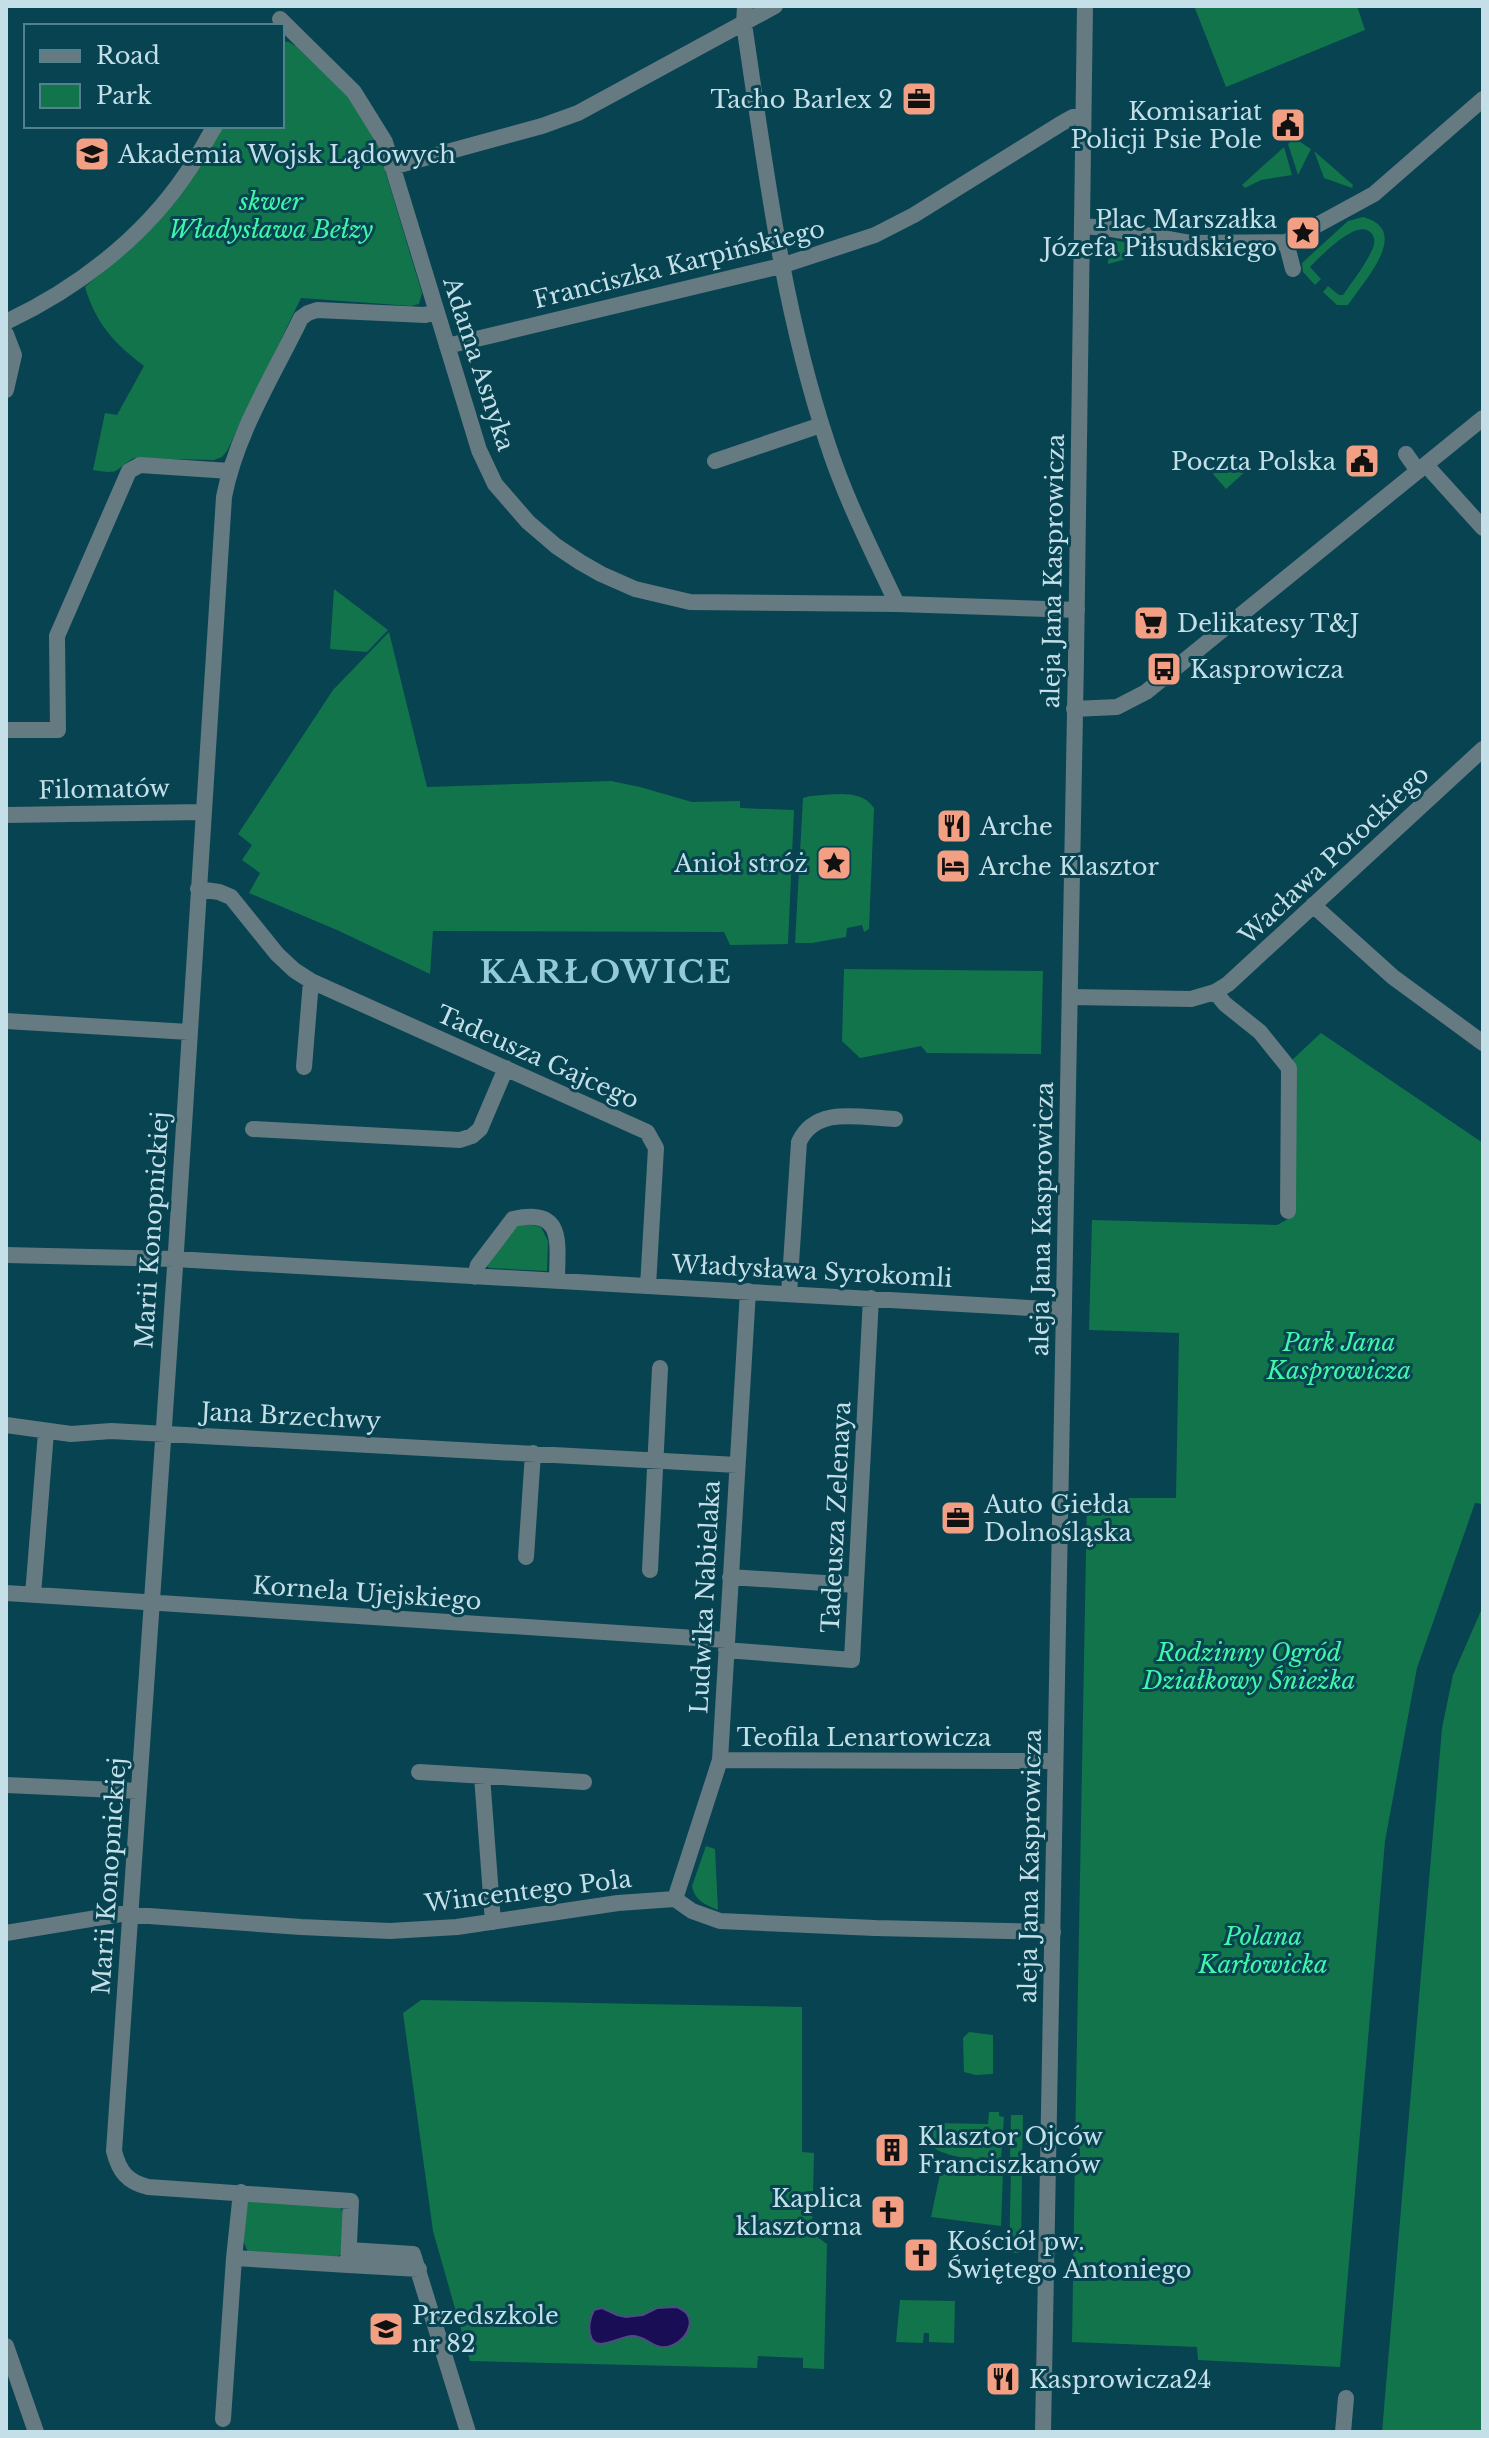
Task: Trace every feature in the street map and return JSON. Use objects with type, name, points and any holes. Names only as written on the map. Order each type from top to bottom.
[{"type":"street","points":[[745,6],[744,24],[781,266],[821,425],[851,506],[897,604]]},
{"type":"street","points":[[392,167],[542,126],[578,113],[775,6]]},
{"type":"street","name":"aleja Jana Kasprowicza","points":[[1043,2432],[1077,610],[1085,6]]},
{"type":"street","name":"Adama Asnyka","points":[[281,17],[354,92],[385,142],[479,450],[495,484],[528,522],[556,546],[601,574],[635,589],[690,602],[1077,610]]},
{"type":"street","points":[[1083,226],[1190,243],[1286,242],[1362,202],[1483,99]]},
{"type":"street","name":"Franciszka Karpińskiego","points":[[447,346],[781,266],[875,235],[914,215],[1062,123],[1073,117],[1083,117]]},
{"type":"street","points":[[6,322],[63,292],[111,255],[170,195],[214,128]]},
{"type":"street","points":[[1286,242],[1293,269]]},
{"type":"street","name":"Marii Konopnickiej","points":[[348,2257],[351,2201],[138,2185],[125,2177],[114,2151],[224,497],[241,441],[301,318],[317,310],[425,315],[436,312]]},
{"type":"street","points":[[6,334],[14,355],[6,390]]},
{"type":"street","points":[[1074,709],[1117,707],[1146,692],[1483,418]]},
{"type":"street","points":[[715,461],[821,425]]},
{"type":"street","points":[[1406,454],[1483,528]]},
{"type":"street","points":[[6,730],[58,730],[57,636],[129,471],[140,465],[230,471]]},
{"type":"street","name":"Wacława Potockiego","points":[[1070,997],[1191,999],[1215,992],[1228,984],[1483,749]]},
{"type":"street","name":"Filomatów","points":[[6,815],[203,812]]},
{"type":"street","name":"Tadeusza Gajcego","points":[[198,889],[231,897],[277,954],[311,981],[647,1132],[656,1148],[648,1286]]},
{"type":"street","points":[[1313,905],[1393,977],[1483,1043]]},
{"type":"street","points":[[304,1067],[311,981]]},
{"type":"street","points":[[1215,992],[1260,1032],[1289,1068],[1288,1211]]},
{"type":"street","points":[[6,1021],[189,1032]]},
{"type":"street","points":[[253,1129],[460,1140],[480,1129],[506,1068]]},
{"type":"street","points":[[789,1294],[799,1142],[803,1133],[816,1121],[829,1116],[895,1119]]},
{"type":"street","points":[[475,1277],[478,1265],[513,1219],[525,1216],[546,1220],[557,1231],[557,1281]]},
{"type":"street","name":"Władysława Syrokomli","points":[[6,1255],[175,1259],[1064,1310]]},
{"type":"street","name":"Ludwika Nabielaka","points":[[675,1899],[720,1760],[748,1291]]},
{"type":"street","name":"Tadeusza Zelenaya","points":[[726,1645],[852,1660],[871,1298]]},
{"type":"street","points":[[650,1570],[660,1368]]},
{"type":"street","name":"Jana Brzechwy","points":[[6,1425],[71,1434],[111,1431],[163,1433],[737,1465]]},
{"type":"street","points":[[33,1595],[46,1432]]},
{"type":"street","points":[[526,1557],[533,1453]]},
{"type":"street","points":[[730,1577],[856,1585]]},
{"type":"street","name":"Kornela Ujejskiego","points":[[6,1593],[726,1645]]},
{"type":"street","name":"Teofila Lenartowicza","points":[[720,1760],[1055,1761]]},
{"type":"street","points":[[419,1772],[584,1782]]},
{"type":"street","points":[[482,1776],[493,1922]]},
{"type":"street","points":[[6,1785],[138,1791]]},
{"type":"street","points":[[675,1899],[692,1911],[720,1921],[1053,1932]]},
{"type":"street","name":"Wincentego Pola","points":[[6,1933],[121,1914],[365,1931],[417,1929],[493,1922],[618,1903],[675,1899]]},
{"type":"street","points":[[223,2419],[241,2192]]},
{"type":"street","points":[[234,2258],[348,2257],[419,2269],[468,2432]]},
{"type":"street","points":[[6,2346],[10,2369],[36,2432]]},
{"type":"street","points":[[1343,2432],[1346,2398]]},
{"type":"green space","points":[[1194,6],[1357,6],[1365,30],[1226,87]]},
{"type":"green space","name":"skwer Władysława Bełzy","points":[[284,41],[289,42],[350,99],[377,144],[422,293],[419,304],[411,306],[301,298],[222,457],[214,460],[134,458],[113,472],[93,470],[105,413],[117,415],[144,366],[107,332],[85,287],[133,245],[220,128],[284,128]]},
{"type":"green space","points":[[1294,138],[1311,149],[1298,175],[1288,144]]},
{"type":"green space","points":[[1284,147],[1292,175],[1261,180],[1245,188],[1242,185]]},
{"type":"green space","points":[[1314,151],[1353,185],[1352,188],[1324,178]]},
{"type":"green space","points":[[1363,217],[1377,224],[1384,233],[1384,244],[1373,270],[1348,305],[1337,305],[1323,292],[1328,286],[1343,295],[1372,250],[1372,234],[1358,230],[1331,247],[1310,267],[1321,279],[1315,285],[1303,272],[1302,263],[1348,221]]},
{"type":"green space","points":[[1112,240],[1124,242],[1133,257],[1108,264],[1109,243]]},
{"type":"green space","points":[[1235,455],[1247,470],[1226,489],[1213,474]]},
{"type":"green space","points":[[334,589],[388,630],[367,652],[330,649]]},
{"type":"green space","points":[[389,632],[427,787],[611,781],[692,802],[740,801],[740,808],[794,810],[788,944],[730,945],[724,932],[433,931],[430,974],[249,893],[260,873],[242,860],[252,845],[238,834],[333,690]]},
{"type":"green space","points":[[854,795],[874,808],[869,929],[864,932],[862,925],[847,928],[846,937],[795,943],[803,798]]},
{"type":"green space","points":[[844,969],[1043,971],[1041,1054],[927,1053],[921,1046],[860,1058],[842,1041]]},
{"type":"green space","points":[[1321,1033],[1483,1143],[1483,1504],[1475,1503],[1417,1668],[1385,1841],[1340,2367],[1198,2360],[1197,2347],[1072,2342],[1075,2156],[1080,2156],[1080,2148],[1075,2147],[1087,1498],[1176,1498],[1179,1333],[1089,1330],[1092,1220],[1277,1225],[1295,1215],[1292,1060]]},
{"type":"green space","points":[[524,1223],[541,1227],[548,1241],[547,1271],[489,1268],[487,1266],[515,1225]]},
{"type":"green space","points":[[1483,1606],[1483,2432],[1382,2432],[1442,1728],[1453,1675]]},
{"type":"green space","points":[[706,1846],[715,1849],[718,1910],[698,1898],[692,1886]]},
{"type":"green space","points":[[421,2000],[802,2007],[802,2152],[814,2153],[812,2233],[827,2244],[824,2369],[803,2368],[803,2358],[758,2356],[757,2368],[470,2361],[433,2231],[403,2013]]},
{"type":"green space","points":[[969,2032],[993,2035],[993,2074],[964,2072],[963,2038]]},
{"type":"green space","points":[[989,2112],[999,2112],[999,2116],[1004,2117],[1001,2159],[964,2158],[934,2148],[932,2123],[988,2124]]},
{"type":"green space","points":[[1011,2115],[1023,2115],[1022,2159],[1010,2159]]},
{"type":"green space","points":[[1015,2168],[1022,2172],[1021,2253],[1009,2253],[1011,2171]]},
{"type":"green space","points":[[1003,2173],[1001,2226],[931,2217],[940,2174]]},
{"type":"green space","points":[[250,2199],[338,2205],[344,2214],[341,2254],[337,2257],[248,2252],[242,2238]]},
{"type":"green space","points":[[900,2300],[955,2301],[954,2343],[929,2342],[929,2333],[924,2333],[923,2343],[896,2342]]},
{"type":"shaded area","points":[[677,2307],[687,2314],[689,2326],[684,2337],[673,2345],[661,2347],[632,2336],[602,2344],[592,2340],[589,2328],[594,2310],[602,2308],[626,2317],[643,2315],[657,2308]]},
{"type":"place","name":"Tacho Barlex 2","points":[[919,99]]},
{"type":"place","name":"Komisariat Policji Psie Pole","points":[[1288,125]]},
{"type":"place","name":"Akademia Wojsk Lądowych","points":[[92,154]]},
{"type":"place","name":"Plac Marszałka Józefa Piłsudskiego","points":[[1303,233]]},
{"type":"place","name":"Poczta Polska","points":[[1362,461]]},
{"type":"place","name":"Delikatesy T&J","points":[[1151,623]]},
{"type":"place","name":"Kasprowicza","points":[[1164,669]]},
{"type":"place","name":"Arche","points":[[954,826]]},
{"type":"place","name":"Anioł stróż","points":[[834,863]]},
{"type":"place","name":"Arche Klasztor","points":[[953,866]]},
{"type":"place","name":"Auto Giełda Dolnośląska","points":[[958,1518]]},
{"type":"place","name":"Klasztor Ojców Franciszkanów","points":[[892,2150]]},
{"type":"place","name":"Kaplica klasztorna","points":[[888,2212]]},
{"type":"place","name":"Kościół pw. Świętego Antoniego","points":[[921,2255]]},
{"type":"place","name":"Przedszkole nr 82","points":[[386,2329]]},
{"type":"place","name":"Kasprowicza24","points":[[1003,2379]]},
{"type":"district","name":"KARŁOWICE","points":[[606,972]]},
{"type":"park label","name":"Park Jana Kasprowicza","points":[[1339,1356]]},
{"type":"park label","name":"Rodzinny Ogród Działkowy Śnieżka","points":[[1249,1666]]},
{"type":"park label","name":"Polana Karłowicka","points":[[1263,1950]]}]
